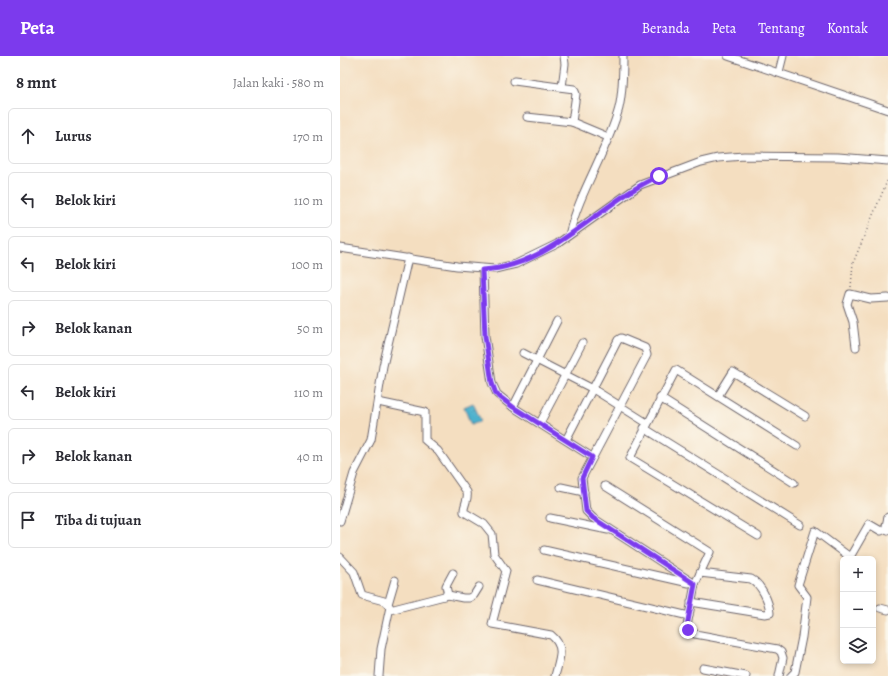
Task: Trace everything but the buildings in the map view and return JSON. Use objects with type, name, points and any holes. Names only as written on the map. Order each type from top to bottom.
[{"type":"street","points":[[562,87],[566,64],[564,56]]},
{"type":"street","points":[[569,235],[581,195],[608,137],[619,108],[623,86],[623,56]]},
{"type":"street","points":[[728,56],[888,110]]},
{"type":"street","points":[[779,72],[783,56]]},
{"type":"street","points":[[514,81],[574,89],[576,92],[572,122]]},
{"type":"street","points":[[527,118],[572,122],[608,137]]},
{"type":"street","points":[[340,248],[482,270],[505,268],[557,244],[606,207],[640,185],[683,168],[712,159],[744,156],[838,157],[888,161]]},
{"type":"street","points":[[340,521],[354,473],[371,440],[383,366],[408,258]]},
{"type":"street","points":[[482,270],[485,336],[492,383],[496,394],[513,407],[592,457]]},
{"type":"street","points":[[856,347],[853,322],[846,304],[850,294],[871,299],[888,298]]},
{"type":"street","points":[[513,407],[557,321]]},
{"type":"street","points":[[566,440],[618,340],[621,338],[626,339],[645,348],[647,355],[582,478],[586,511],[593,518],[695,584]]},
{"type":"street","points":[[540,423],[582,343]]},
{"type":"street","points":[[523,353],[593,389],[620,405],[646,425],[800,525]]},
{"type":"street","points":[[758,536],[630,458],[660,398],[676,370],[797,446]]},
{"type":"street","points":[[718,396],[733,372],[805,416]]},
{"type":"street","points":[[660,398],[794,483]]},
{"type":"street","points":[[378,402],[425,412],[425,440],[438,451],[468,492],[468,499],[464,512],[484,524],[492,534],[494,554],[506,572],[492,624],[551,635],[558,641],[561,652],[555,676]]},
{"type":"street","points":[[605,486],[710,552],[695,584],[687,626],[688,630],[695,634],[776,649],[781,652],[783,658],[779,676]]},
{"type":"street","points":[[561,487],[584,492]]},
{"type":"street","points":[[792,676],[802,637],[808,596],[798,585],[815,531],[850,557],[869,524],[881,531],[887,529],[888,516]]},
{"type":"street","points":[[550,518],[614,532]]},
{"type":"street","points":[[544,550],[695,584]]},
{"type":"street","points":[[340,557],[354,572],[362,595],[378,598],[389,607]]},
{"type":"street","points":[[448,595],[446,586],[453,573]]},
{"type":"street","points":[[691,602],[766,614],[770,613],[770,607],[758,583],[751,579],[700,573]]},
{"type":"street","points":[[379,676],[381,649],[395,580]]},
{"type":"street","points":[[537,580],[689,616]]},
{"type":"street","points":[[389,607],[448,595],[469,598],[474,595],[479,587]]},
{"type":"street","points":[[880,608],[888,610]]},
{"type":"street","points":[[703,668],[746,676]]},
{"type":"path","points":[[850,294],[854,263],[888,180]]},
{"type":"water","points":[[473,403],[481,421],[471,425],[464,407]]},
{"type":"route","points":[[659,176],[630,190],[557,244],[528,259],[505,268],[482,270],[485,336],[492,383],[496,394],[513,407],[592,457],[582,478],[586,511],[593,518],[695,584],[687,626],[688,630]]}]
